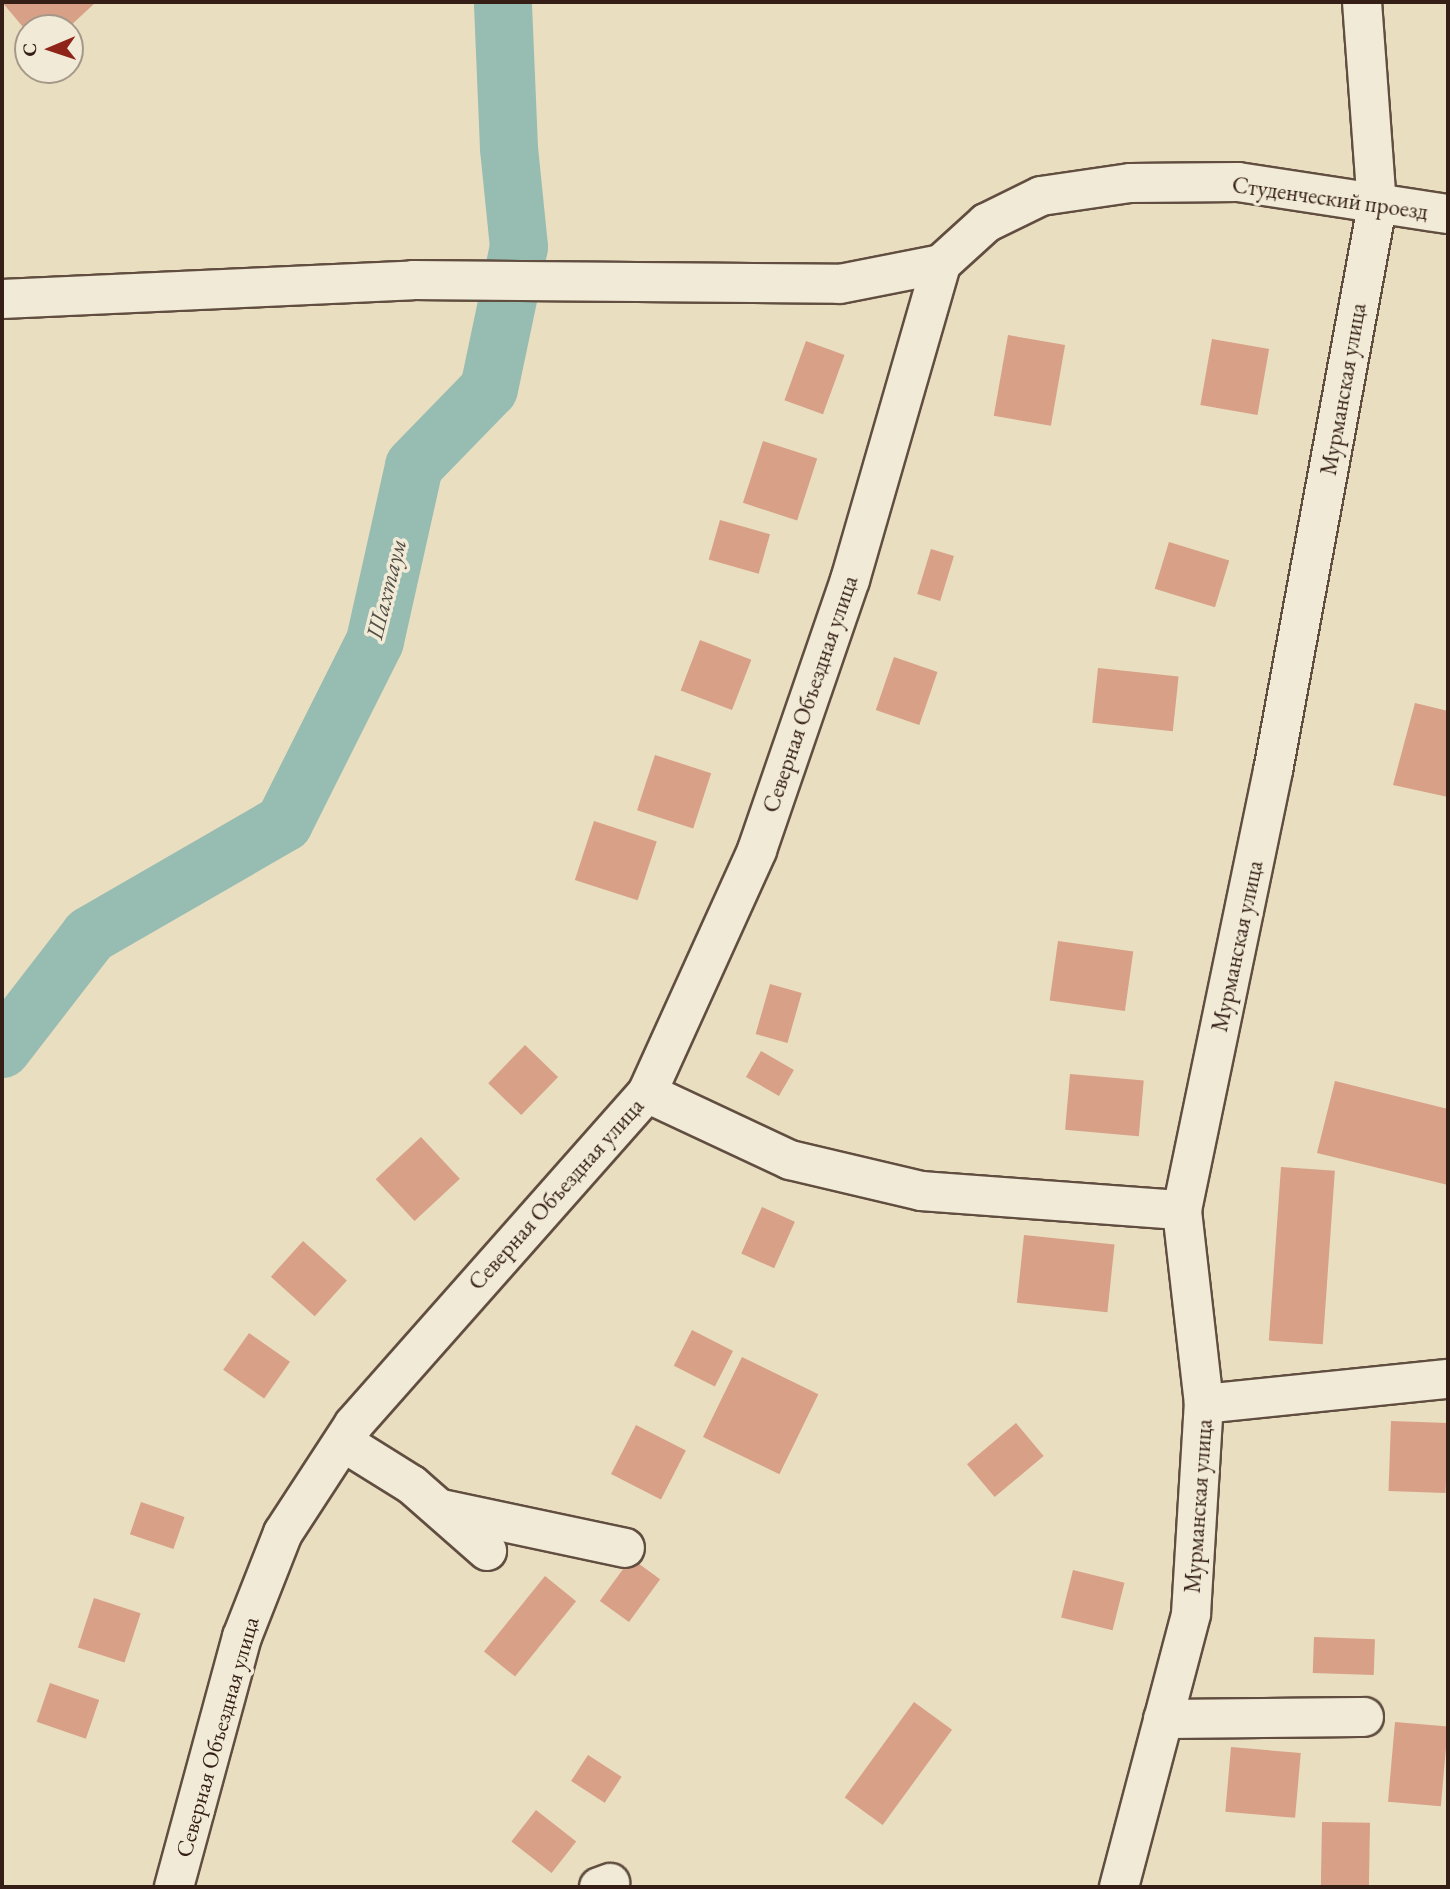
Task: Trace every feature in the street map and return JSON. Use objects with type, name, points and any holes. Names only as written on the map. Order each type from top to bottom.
[{"type":"street","name":"Мурманская улица","points":[[1119,1887],[1191,1615],[1204,1404],[1182,1210],[1276,758],[1377,206],[1362,2]]},
{"type":"street","name":"Студенческий проезд","points":[[941,264],[986,223],[1041,196],[1130,184],[1238,182],[1377,206],[1448,214]]},
{"type":"street","points":[[2,299],[414,280],[840,284],[941,264]]},
{"type":"street","name":"Северная Объездная улица","points":[[174,1887],[242,1637],[284,1533],[343,1442],[432,1332],[646,1093],[757,850],[849,580],[941,264]]},
{"type":"street","points":[[646,1093],[790,1160],[921,1191],[1182,1210]]},
{"type":"street","points":[[1204,1404],[1448,1379]]},
{"type":"street","points":[[343,1442],[442,1509],[486,1551]]},
{"type":"street","points":[[442,1509],[625,1548]]},
{"type":"street","points":[[1163,1719],[1364,1717]]},
{"type":"building","points":[[2,2],[96,2],[83,14],[14,14],[14,16]]},
{"type":"building","points":[[1008,335],[1065,345],[1051,426],[994,416]]},
{"type":"building","points":[[1212,339],[1269,349],[1257,415],[1200,405]]},
{"type":"building","points":[[806,341],[845,355],[823,414],[784,400]]},
{"type":"building","points":[[763,441],[817,459],[797,520],[743,503]]},
{"type":"building","points":[[720,520],[770,534],[759,574],[709,559]]},
{"type":"building","points":[[1169,542],[1229,560],[1215,607],[1155,589]]},
{"type":"building","points":[[931,549],[954,556],[940,601],[917,594]]},
{"type":"building","points":[[700,640],[751,660],[732,710],[681,690]]},
{"type":"building","points":[[894,657],[937,672],[919,725],[876,710]]},
{"type":"building","points":[[1098,668],[1179,676],[1173,731],[1092,723]]},
{"type":"building","points":[[1415,703],[1448,711],[1448,797],[1393,785]]},
{"type":"building","points":[[655,755],[711,773],[693,828],[637,810]]},
{"type":"building","points":[[594,821],[657,841],[638,900],[575,880]]},
{"type":"building","points":[[1058,941],[1133,952],[1125,1011],[1050,1000]]},
{"type":"building","points":[[770,984],[802,993],[787,1043],[756,1034]]},
{"type":"building","points":[[525,1045],[558,1077],[521,1115],[488,1083]]},
{"type":"building","points":[[761,1051],[794,1070],[779,1096],[746,1077]]},
{"type":"building","points":[[1070,1074],[1144,1080],[1139,1136],[1065,1130]]},
{"type":"building","points":[[1335,1081],[1448,1109],[1448,1185],[1317,1153]]},
{"type":"building","points":[[421,1137],[460,1179],[415,1221],[376,1179]]},
{"type":"building","points":[[1281,1167],[1335,1171],[1323,1344],[1269,1341]]},
{"type":"building","points":[[762,1207],[795,1222],[774,1268],[741,1254]]},
{"type":"building","points":[[1024,1235],[1115,1245],[1107,1312],[1017,1303]]},
{"type":"building","points":[[303,1241],[347,1280],[315,1316],[271,1277]]},
{"type":"building","points":[[692,1330],[733,1351],[715,1387],[674,1366]]},
{"type":"building","points":[[249,1333],[290,1362],[264,1399],[223,1370]]},
{"type":"building","points":[[742,1357],[818,1394],[779,1474],[703,1437]]},
{"type":"building","points":[[1391,1421],[1448,1423],[1446,1493],[1389,1491]]},
{"type":"building","points":[[1016,1423],[1044,1456],[995,1497],[967,1464]]},
{"type":"building","points":[[636,1425],[686,1450],[661,1499],[611,1474]]},
{"type":"building","points":[[141,1502],[184,1517],[173,1549],[130,1534]]},
{"type":"building","points":[[631,1558],[660,1579],[629,1622],[600,1601]]},
{"type":"building","points":[[1073,1570],[1124,1583],[1113,1630],[1061,1618]]},
{"type":"building","points":[[545,1576],[576,1601],[515,1677],[484,1651]]},
{"type":"building","points":[[94,1598],[141,1613],[125,1663],[78,1647]]},
{"type":"building","points":[[1314,1637],[1375,1639],[1374,1675],[1313,1673]]},
{"type":"building","points":[[50,1683],[99,1700],[86,1739],[37,1722]]},
{"type":"building","points":[[914,1702],[952,1730],[883,1825],[845,1797]]},
{"type":"building","points":[[1395,1722],[1448,1727],[1441,1806],[1388,1802]]},
{"type":"building","points":[[1231,1747],[1301,1753],[1295,1818],[1225,1812]]},
{"type":"building","points":[[588,1755],[622,1777],[605,1803],[571,1781]]},
{"type":"building","points":[[536,1810],[576,1841],[552,1873],[511,1842]]},
{"type":"building","points":[[1322,1822],[1370,1823],[1369,1886],[1321,1885]]},
{"type":"waterway","name":"Шахтаум","points":[[2,1049],[90,935],[284,823],[375,641],[414,466],[489,389],[519,247],[509,148],[503,2]]}]
